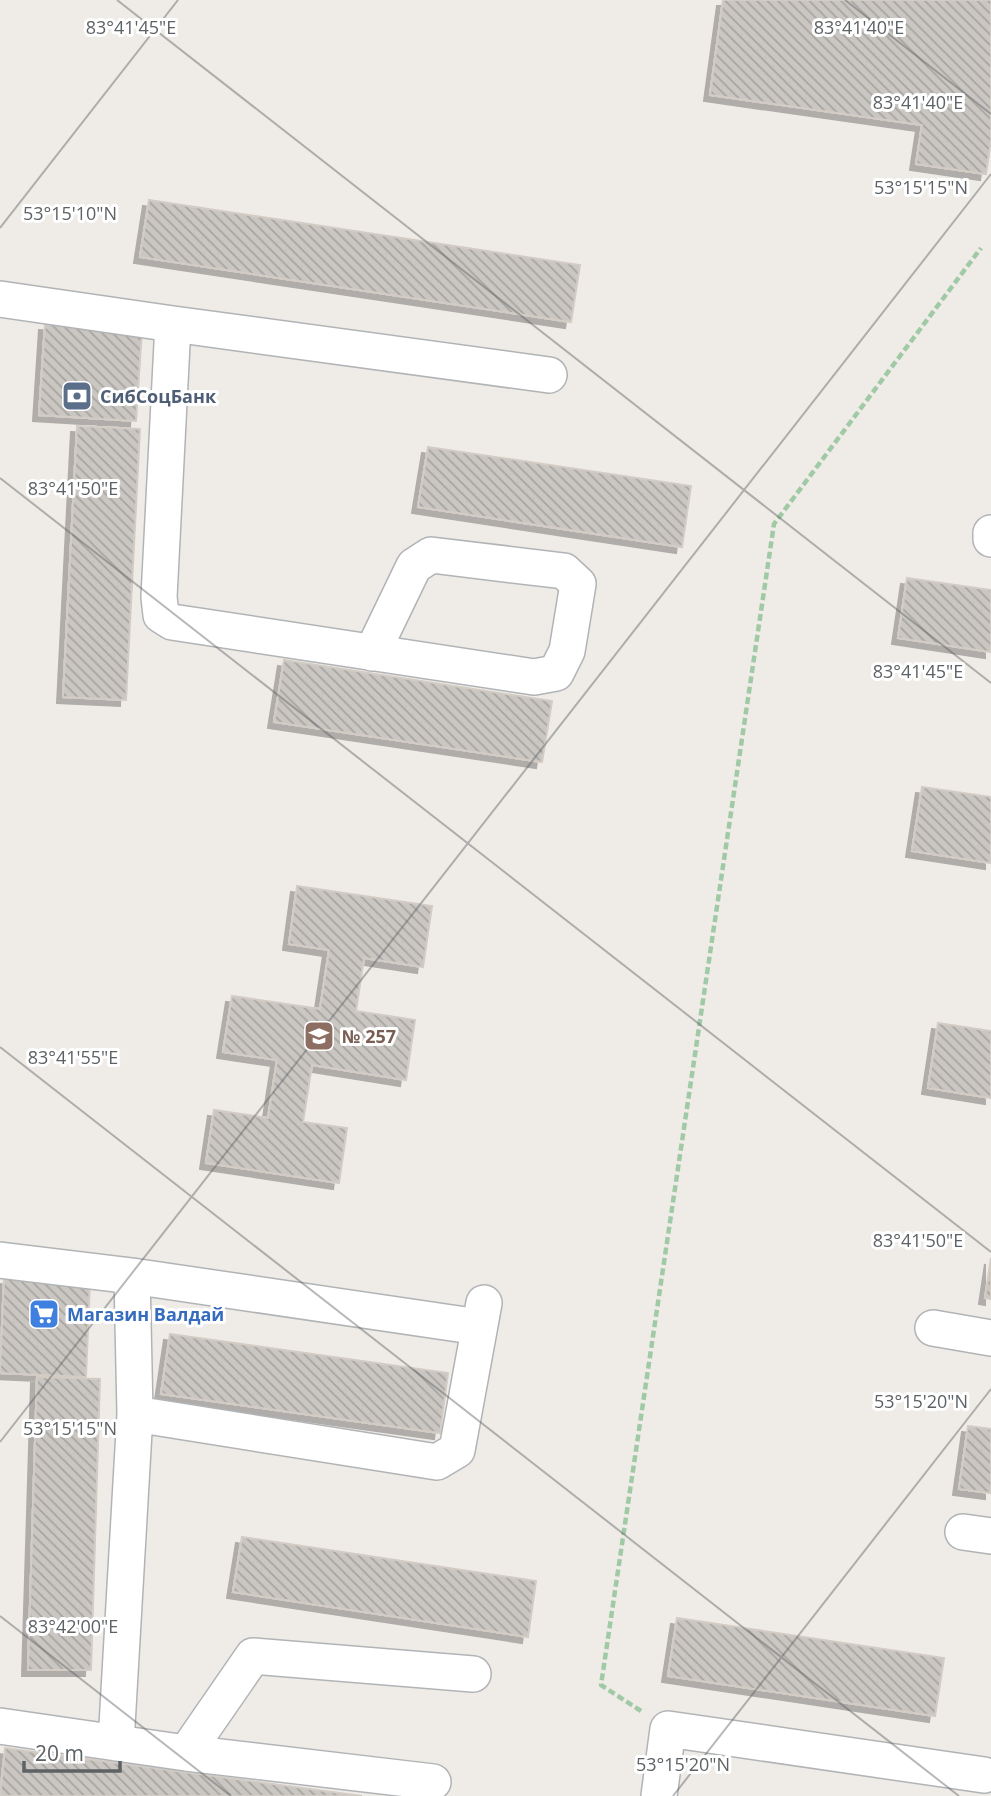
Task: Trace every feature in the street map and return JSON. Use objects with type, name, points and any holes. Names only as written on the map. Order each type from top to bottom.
[{"type":"lane","points":[[0,299],[550,375]]},
{"type":"lane","points":[[173,324],[159,597],[161,615],[172,622],[372,653],[534,677],[556,673],[567,651],[578,584],[564,571],[431,555],[414,566],[372,653]]},
{"type":"lane","points":[[991,533],[991,539]]},
{"type":"lane","points":[[0,1260],[482,1315],[457,1450],[437,1462],[135,1414]]},
{"type":"lane","points":[[116,1743],[135,1414],[132,1276]]},
{"type":"lane","points":[[933,1328],[991,1338]]},
{"type":"lane","points":[[186,1753],[253,1656],[473,1674]]},
{"type":"lane","points":[[0,1726],[186,1753],[433,1782]]},
{"type":"lane","points":[[659,1796],[668,1729],[984,1775]]},
{"type":"path","points":[[668,1729],[601,1685],[774,524],[981,248]]},
{"type":"building","points":[[723,0],[991,0],[991,140],[986,174],[916,164],[922,125],[710,95]]},
{"type":"building","points":[[149,200],[580,265],[571,322],[140,257]]},
{"type":"building","points":[[45,324],[142,330],[136,421],[39,415]]},
{"type":"building","points":[[77,426],[140,429],[126,700],[63,697]]},
{"type":"building","points":[[428,447],[691,486],[682,547],[418,507]]},
{"type":"building","points":[[907,578],[991,590],[991,652],[898,638]]},
{"type":"building","points":[[284,660],[552,701],[542,762],[274,722]]},
{"type":"building","points":[[922,787],[991,797],[991,863],[912,851]]},
{"type":"building","name":"№ 257","points":[[297,886],[432,906],[423,967],[364,958],[356,1011],[415,1020],[406,1080],[312,1065],[303,1122],[347,1128],[339,1183],[206,1163],[214,1110],[268,1118],[277,1060],[223,1052],[232,996],[320,1009],[329,950],[289,944]]},
{"type":"building","points":[[938,1023],[991,1031],[991,1098],[928,1088]]},
{"type":"building","points":[[991,1258],[991,1299],[985,1298]]},
{"type":"building","points":[[4,1278],[90,1282],[86,1377],[0,1373]]},
{"type":"building","points":[[170,1334],[448,1373],[440,1433],[161,1394]]},
{"type":"building","points":[[37,1377],[100,1379],[91,1670],[28,1670]]},
{"type":"building","points":[[968,1426],[991,1429],[991,1493],[959,1489]]},
{"type":"building","points":[[242,1537],[536,1581],[528,1637],[233,1592]]},
{"type":"building","points":[[677,1618],[944,1658],[935,1716],[668,1676]]},
{"type":"building","points":[[5,1748],[362,1796],[0,1796]]},
{"type":"place","name":"СибСоцБанк","points":[[77,396]]},
{"type":"place","name":"№ 257","points":[[319,1036]]},
{"type":"place","name":"Магазин Валдай","points":[[44,1314]]}]
